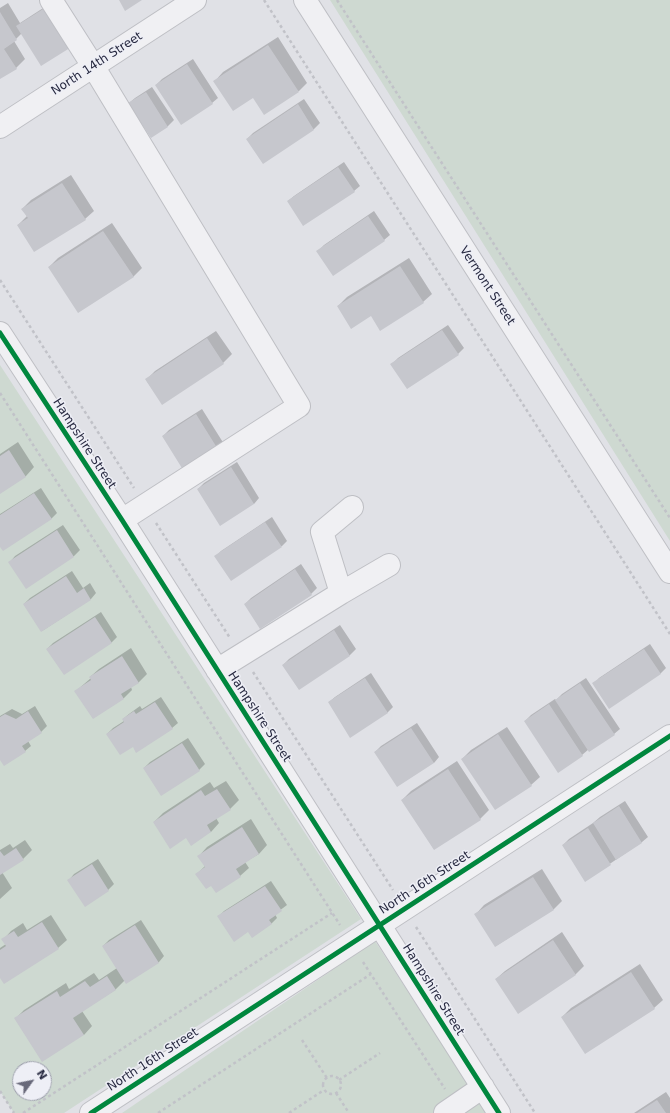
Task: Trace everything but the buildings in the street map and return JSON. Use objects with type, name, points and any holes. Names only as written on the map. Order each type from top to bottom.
[{"type":"street","points":[[51,0],[93,66],[299,406],[122,520]]},
{"type":"street","name":"North 14th Street","points":[[0,127],[194,0]]},
{"type":"street","name":"Vermont Street","points":[[305,0],[670,572]]},
{"type":"street","name":"Hampshire Street","points":[[0,333],[122,520],[499,1113]]},
{"type":"street","points":[[340,593],[322,532],[352,507]]},
{"type":"street","points":[[217,670],[340,593],[389,565]]},
{"type":"street","name":"North 16th Street","points":[[90,1113],[670,736]]},
{"type":"street","points":[[450,1109],[483,1087]]},
{"type":"path","points":[[264,0],[670,634]]},
{"type":"path","points":[[337,0],[670,518]]},
{"type":"path","points":[[0,280],[535,1113]]},
{"type":"path","points":[[0,393],[352,943],[450,1109]]},
{"type":"path","points":[[23,1113],[332,913]]},
{"type":"path","points":[[158,1113],[371,974]]},
{"type":"path","points":[[302,1040],[327,1078]]},
{"type":"path","points":[[339,1080],[380,1053]]},
{"type":"path","points":[[332,1076],[341,1083],[340,1089],[336,1093],[331,1094],[324,1090],[323,1082],[327,1078],[332,1076]]},
{"type":"path","points":[[289,1113],[324,1090]]},
{"type":"path","points":[[0,1091],[14,1113]]},
{"type":"path","points":[[336,1093],[349,1113]]},
{"type":"shaded area","points":[[330,0],[670,0],[670,541]]},
{"type":"shaded area","points":[[0,365],[361,919],[64,1113],[14,1113],[0,1091]]},
{"type":"shaded area","points":[[375,941],[487,1113],[122,1113]]},
{"type":"cycle path","points":[[0,333],[122,520],[499,1113]]},
{"type":"cycle path","points":[[91,1113],[670,736]]}]
